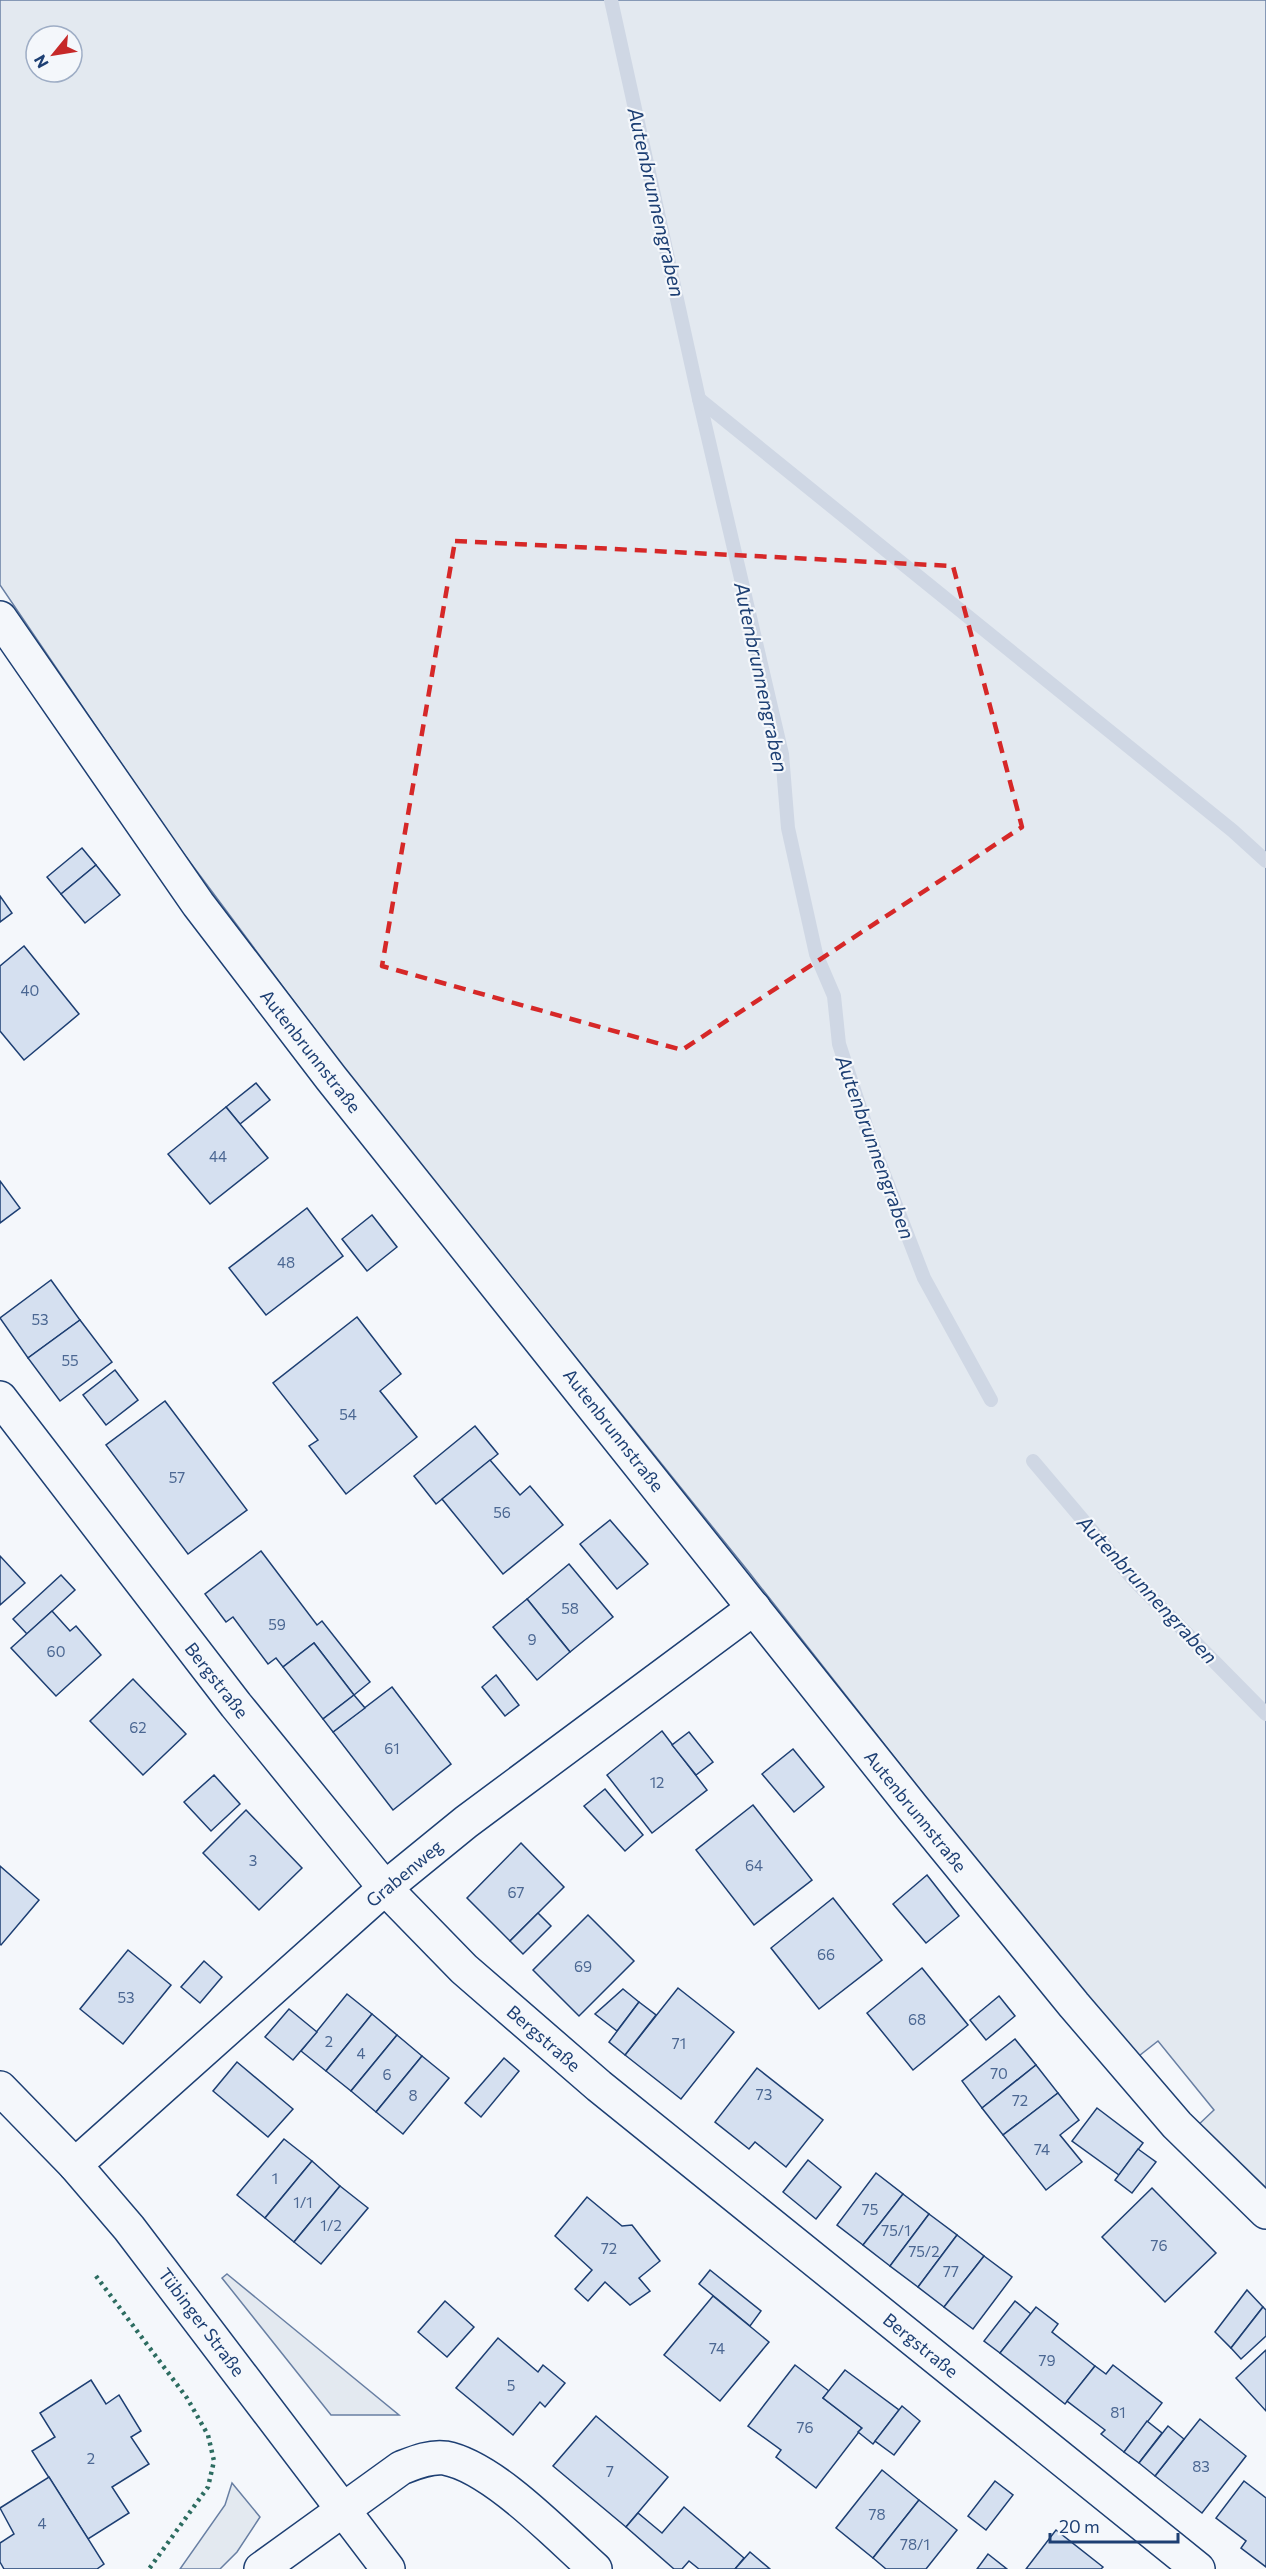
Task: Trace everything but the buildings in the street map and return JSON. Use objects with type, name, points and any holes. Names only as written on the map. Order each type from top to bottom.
[{"type":"street","name":"Autenbrunnstraße","points":[[0,618],[198,904],[332,1078],[913,1808],[1089,2022],[1177,2125],[1266,2212]]},
{"type":"street","name":"Bergstraße","points":[[0,1398],[236,1705],[385,1888],[464,1969],[599,2086],[1198,2569]]},
{"type":"street","name":"Grabenweg","points":[[75,2165],[385,1888],[466,1822],[754,1608]]},
{"type":"street","name":"Tübinger Straße","points":[[0,2088],[75,2165],[129,2228],[388,2569]]},
{"type":"street","points":[[261,2569],[401,2468],[421,2460],[444,2458],[483,2473],[595,2569]]},
{"type":"highlighted area","points":[[455,541],[953,566],[1022,827],[682,1050],[382,966]]},
{"type":"shaded area","points":[[0,0],[1266,0],[1266,2201],[1195,2128],[1214,2110],[1158,2041],[1135,2059],[1091,2007],[748,1571],[354,1082],[169,834],[0,585]]},
{"type":"shaded area","points":[[227,2274],[399,2415],[331,2415],[222,2278]]},
{"type":"shaded area","points":[[232,2483],[260,2517],[237,2552],[220,2569],[180,2569],[225,2505]]},
{"type":"waterway","name":"Autenbrunnengraben","points":[[611,0],[699,399],[782,754],[788,828],[816,954],[834,996],[839,1044],[870,1138],[924,1278],[991,1400]]},
{"type":"waterway","points":[[699,399],[1233,831],[1266,861]]},
{"type":"waterway","name":"Autenbrunnengraben","points":[[1033,1461],[1132,1578],[1266,1714]]},
{"type":"hedge","points":[[96,2276],[187,2398],[208,2435],[214,2461],[208,2487],[149,2569]]}]
